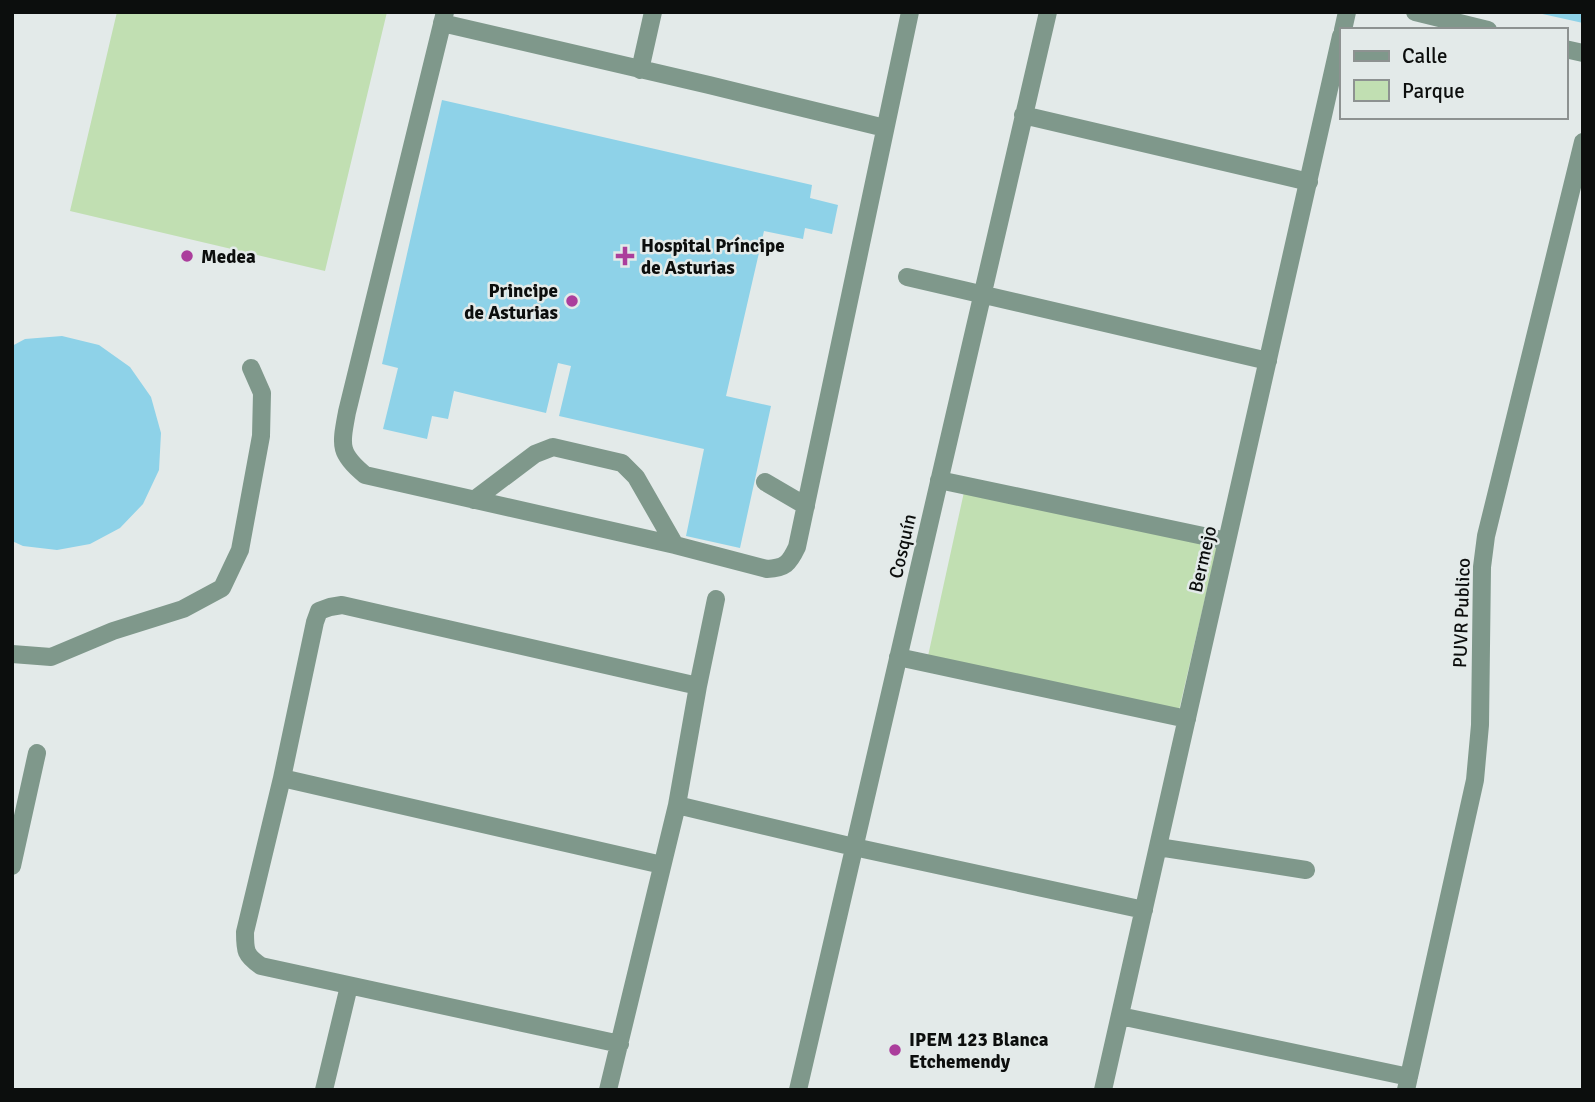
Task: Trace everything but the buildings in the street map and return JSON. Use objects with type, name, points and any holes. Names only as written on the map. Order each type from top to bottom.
[{"type":"street","points":[[640,70],[653,12]]},
{"type":"street","points":[[885,128],[640,70],[444,18],[347,412],[343,436],[344,450],[350,463],[365,475],[675,545],[767,569],[781,568],[791,559],[797,547],[910,12]]},
{"type":"street","name":"Cosquín","points":[[799,1090],[1048,12]]},
{"type":"street","points":[[1415,12],[1484,23]]},
{"type":"street","name":"Bermejo","points":[[1103,1090],[1340,41]]},
{"type":"street","points":[[1023,115],[1309,182]]},
{"type":"street","name":"PUVR Publico","points":[[1407,1083],[1475,780],[1480,725],[1482,567],[1486,536],[1583,142]]},
{"type":"street","points":[[907,277],[1268,361]]},
{"type":"street","points":[[12,654],[51,657],[113,631],[183,609],[222,588],[240,550],[261,436],[261,393],[251,368]]},
{"type":"street","points":[[474,500],[535,454],[553,447],[622,463],[636,477],[675,545]]},
{"type":"street","points":[[939,480],[1227,541]]},
{"type":"street","points":[[765,482],[806,506]]},
{"type":"street","points":[[608,1090],[677,805],[716,599]]},
{"type":"street","points":[[620,1044],[261,966],[249,958],[245,948],[245,932],[319,611],[342,605],[698,687]]},
{"type":"street","points":[[898,657],[1187,719]]},
{"type":"street","points":[[12,866],[37,753]]},
{"type":"street","points":[[282,778],[662,865]]},
{"type":"street","points":[[677,805],[1144,910]]},
{"type":"street","points":[[1158,847],[1306,870]]},
{"type":"street","points":[[324,1090],[349,986]]},
{"type":"street","points":[[1119,1016],[1407,1083]]},
{"type":"green space","points":[[117,12],[387,12],[325,271],[70,211]]},
{"type":"green space","points":[[964,492],[1217,547],[1179,710],[928,656]]},
{"type":"place","name":"Medea","points":[[187,256]]},
{"type":"place","name":"Hospital Príncipe de Asturias","points":[[625,256]]},
{"type":"place","name":"Principe de Asturias","points":[[572,301]]},
{"type":"place","name":"IPEM 123 Blanca Etchemendy","points":[[895,1050]]}]
